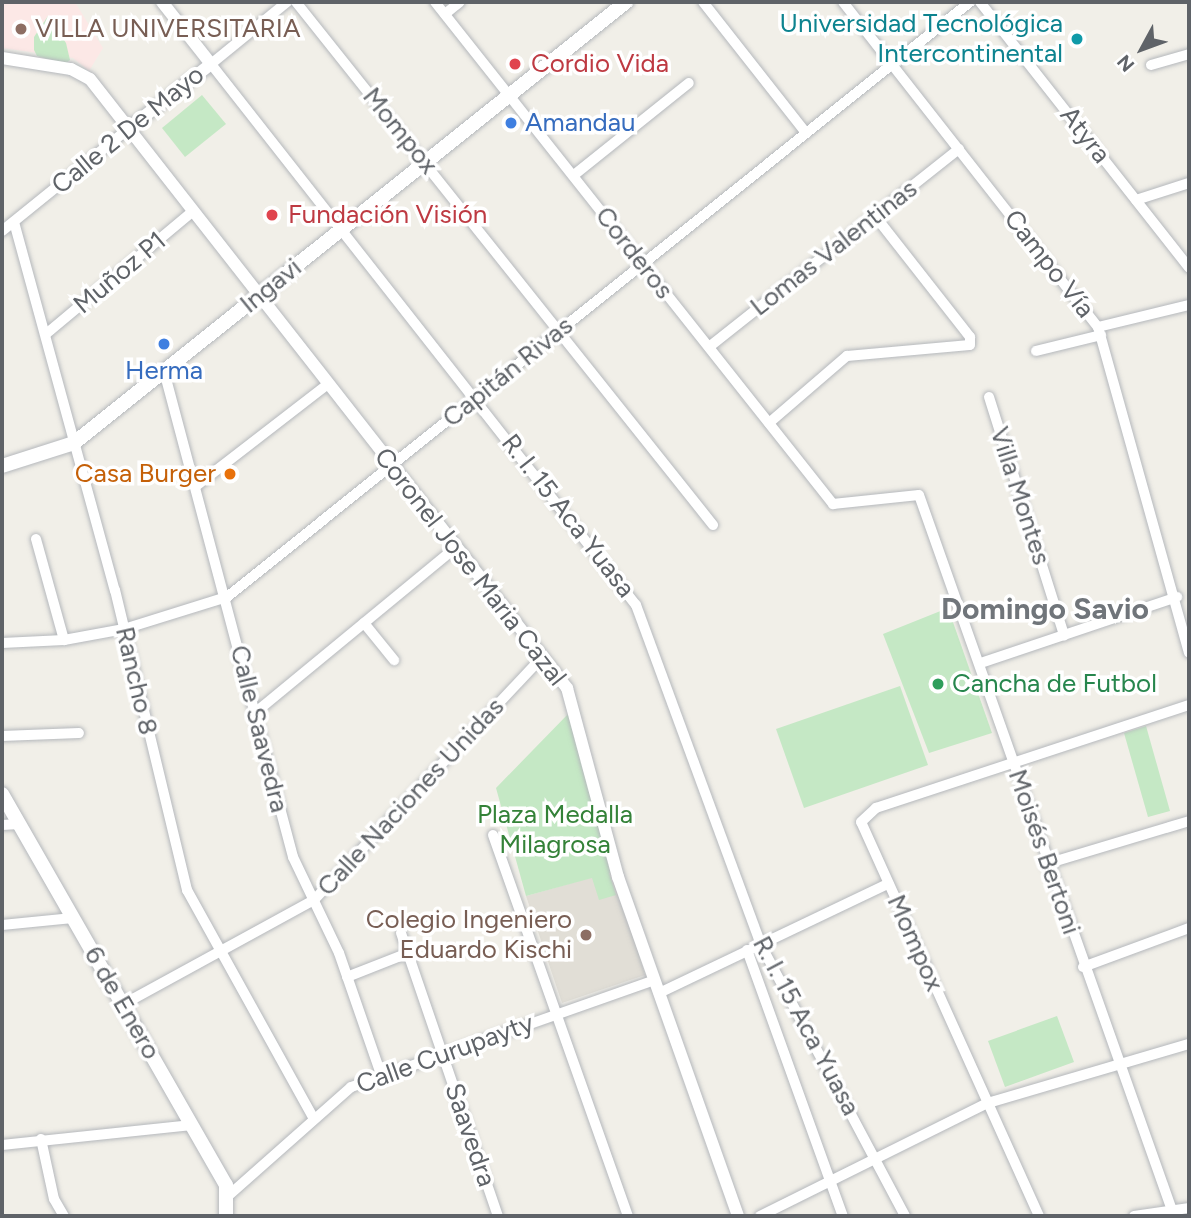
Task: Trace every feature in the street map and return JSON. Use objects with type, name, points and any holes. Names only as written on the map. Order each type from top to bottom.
[{"type":"main road","name":"Ingavi","points":[[2,467],[74,443],[626,2]]},
{"type":"main road","name":"6 de Enero","points":[[2,794],[192,1125],[228,1196]]},
{"type":"main road","points":[[226,1216],[228,1196]]},
{"type":"street","name":"R. I. 15 Aca Yuasa","points":[[162,2],[476,398],[636,605],[761,945],[876,1156],[905,1216]]},
{"type":"street","name":"Calle 2 De Mayo","points":[[2,232],[287,2]]},
{"type":"street","name":"Mompox","points":[[296,2],[561,330],[713,525]]},
{"type":"street","name":"Corderos","points":[[435,2],[832,504],[915,492]]},
{"type":"street","points":[[445,14],[460,2]]},
{"type":"street","points":[[702,2],[806,133]]},
{"type":"street","name":"Campo Vía","points":[[843,2],[1100,331],[1177,597],[1189,653]]},
{"type":"street","name":"Capitán Rivas","points":[[2,643],[64,640],[124,629],[227,597],[970,2]]},
{"type":"street","name":"Atyra","points":[[980,2],[1189,268]]},
{"type":"street","points":[[1151,65],[1189,54]]},
{"type":"street","name":"Coronel Jose Maria Cazal","points":[[2,58],[83,74],[542,657],[571,700],[593,796],[654,980],[738,1216]]},
{"type":"street","points":[[574,175],[689,83]]},
{"type":"street","name":"Lomas Valentinas","points":[[709,347],[959,149]]},
{"type":"street","points":[[1136,200],[1189,183]]},
{"type":"street","name":"Muñoz P1","points":[[46,334],[193,211]]},
{"type":"street","points":[[769,423],[847,356],[967,348],[972,342],[875,216]]},
{"type":"street","name":"Rancho 8","points":[[14,222],[124,629],[187,890],[313,1117]]},
{"type":"street","points":[[1036,351],[1189,305]]},
{"type":"street","name":"Calle Saavedra","points":[[164,371],[227,597],[286,835],[347,976],[382,1077]]},
{"type":"street","points":[[196,486],[328,384]]},
{"type":"street","name":"Villa Montes","points":[[989,397],[1064,635]]},
{"type":"street","name":"Moisés Bertoni","points":[[915,492],[981,663],[1046,864],[1173,1213]]},
{"type":"street","points":[[36,539],[64,640]]},
{"type":"street","points":[[256,712],[456,547]]},
{"type":"street","points":[[981,663],[1177,597]]},
{"type":"street","points":[[364,623],[394,660]]},
{"type":"street","name":"Calle Naciones Unidas","points":[[122,1005],[314,900],[542,657]]},
{"type":"street","points":[[1015,764],[1189,705]]},
{"type":"street","points":[[2,736],[79,733]]},
{"type":"street","name":"Mompox","points":[[1015,764],[869,811],[862,829],[1039,1216]]},
{"type":"street","points":[[1046,864],[1189,821]]},
{"type":"street","points":[[2,825],[19,824]]},
{"type":"street","points":[[493,835],[628,1216]]},
{"type":"street","points":[[659,993],[888,884]]},
{"type":"street","points":[[2,925],[73,918]]},
{"type":"street","points":[[1083,967],[1189,928]]},
{"type":"street","name":"Saavedra","points":[[401,933],[498,1216]]},
{"type":"street","points":[[747,950],[843,1216]]},
{"type":"street","points":[[347,976],[408,953]]},
{"type":"street","name":"Calle Curupayty","points":[[228,1196],[313,1117],[351,1087],[443,1057],[654,980]]},
{"type":"street","points":[[760,1216],[988,1102],[1118,1062],[1189,1044]]},
{"type":"street","points":[[2,1145],[192,1125]]},
{"type":"street","points":[[41,1139],[54,1199],[64,1216]]},
{"type":"street","points":[[1134,1216],[1173,1213],[1189,1208]]},
{"type":"shaded area","points":[[2,2],[75,2],[103,48],[89,71],[73,58],[2,48]]},
{"type":"shaded area","name":"Colegio Ingeniero Eduardo Kischi","points":[[614,871],[645,975],[562,1003],[526,896]]},
{"type":"green space","points":[[48,16],[66,43],[70,60],[65,64],[37,56],[34,50],[34,37]]},
{"type":"green space","points":[[202,95],[226,124],[185,157],[162,128]]},
{"type":"green space","name":"Cancha de Futbol","points":[[948,608],[992,733],[929,753],[883,634]]},
{"type":"green space","points":[[900,686],[928,765],[804,808],[776,729]]},
{"type":"green space","name":"Plaza Medalla Milagrosa","points":[[570,712],[614,871],[609,873],[616,895],[599,900],[592,878],[526,896],[496,788]]},
{"type":"green space","points":[[1146,726],[1170,811],[1148,817],[1124,733]]},
{"type":"green space","points":[[1057,1016],[1074,1062],[1005,1087],[988,1041]]},
{"type":"place","name":"VILLA UNIVERSITARIA","points":[[21,29]]},
{"type":"place","name":"Universidad Tecnológica Intercontinental","points":[[1077,39]]},
{"type":"place","name":"Cordio Vida","points":[[515,64]]},
{"type":"place","name":"Amandau","points":[[511,123]]},
{"type":"place","name":"Fundación Visión","points":[[272,215]]},
{"type":"place","name":"Herma","points":[[164,344]]},
{"type":"place","name":"Casa Burger","points":[[230,474]]},
{"type":"place","name":"Cancha de Futbol","points":[[938,684]]},
{"type":"place","name":"Colegio Ingeniero Eduardo Kischi","points":[[586,935]]},
{"type":"district","name":"Domingo Savio","points":[[1045,609]]}]
